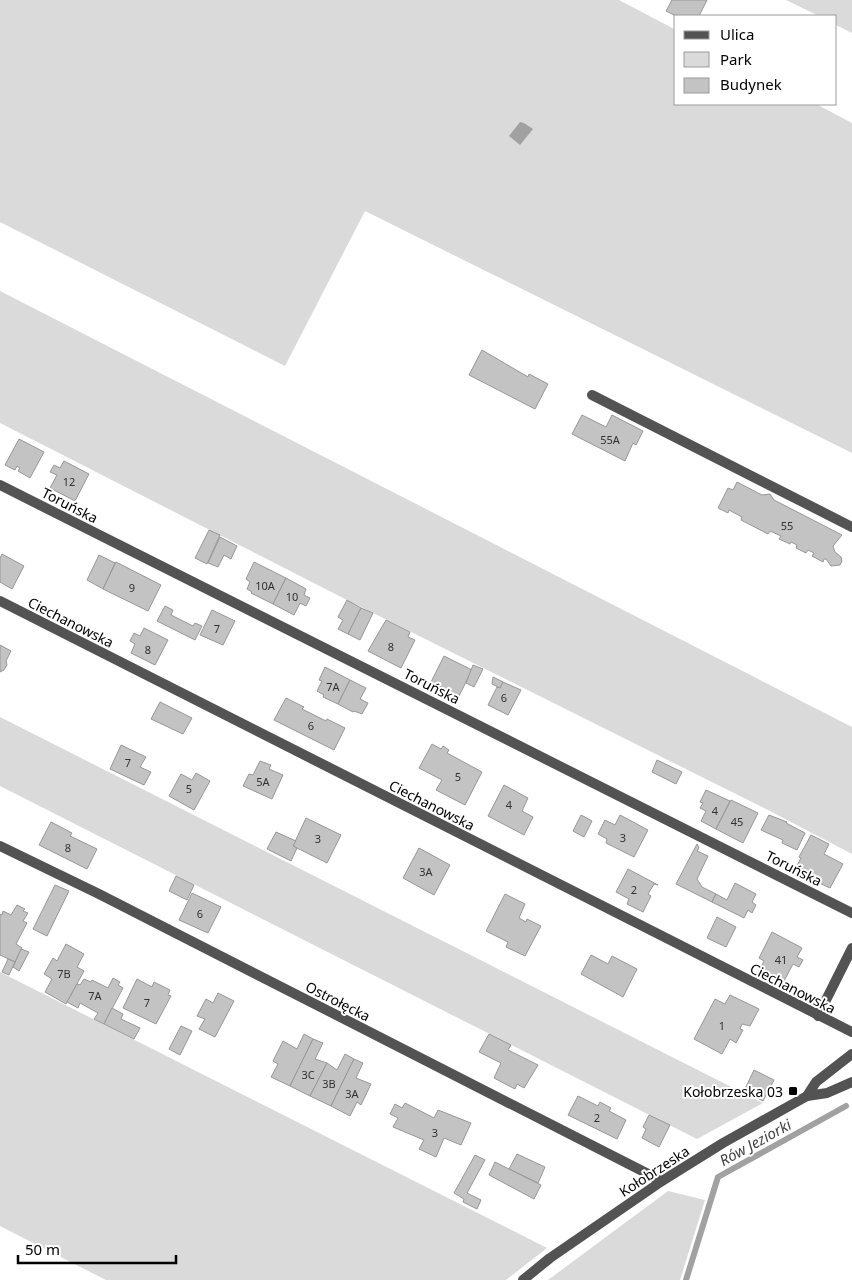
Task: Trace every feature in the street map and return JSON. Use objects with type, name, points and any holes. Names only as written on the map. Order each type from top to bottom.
[{"type":"street","points":[[592,395],[852,527]]},
{"type":"street","name":"Toruńska","points":[[0,485],[852,913]]},
{"type":"street","name":"Ciechanowska","points":[[0,601],[852,1032]]},
{"type":"street","name":"Ostrołęcka","points":[[0,846],[99,894],[662,1181]]},
{"type":"street","points":[[818,1016],[852,948]]},
{"type":"street","name":"Kołobrzeska","points":[[807,1096],[816,1082],[852,1054]]},
{"type":"street","name":"Kołobrzeska","points":[[522,1280],[550,1258],[662,1181],[723,1143],[807,1096],[827,1093],[852,1082]]},
{"type":"green space","points":[[0,0],[619,0],[674,29],[674,105],[818,105],[852,123],[852,453],[365,211],[285,366],[0,222]]},
{"type":"green space","points":[[786,0],[852,0],[852,33],[837,26],[837,15],[817,15]]},
{"type":"green space","points":[[0,291],[852,727],[852,854],[0,423]]},
{"type":"green space","points":[[0,717],[763,1103],[697,1139],[0,786]]},
{"type":"green space","points":[[0,972],[547,1248],[506,1280],[106,1280],[0,1226]]},
{"type":"green space","points":[[668,1191],[705,1200],[680,1280],[548,1280]]},
{"type":"shaded area","points":[[520,122],[533,129],[520,145],[509,136]]},
{"type":"building","points":[[672,0],[707,0],[700,15],[674,15],[666,11]]},
{"type":"building","points":[[482,350],[528,377],[529,374],[548,384],[535,409],[469,375]]},
{"type":"building","points":[[582,415],[606,427],[612,415],[643,431],[636,445],[633,443],[625,461],[572,434]]},
{"type":"building","points":[[19,439],[44,452],[30,478],[18,471],[20,468],[17,466],[15,470],[5,465]]},
{"type":"building","points":[[64,461],[89,474],[75,501],[50,488],[57,475],[50,472],[54,465],[60,468]]},
{"type":"building","points":[[737,482],[762,495],[770,494],[774,500],[842,535],[833,546],[835,552],[841,557],[840,565],[831,566],[826,559],[823,562],[812,556],[814,553],[808,550],[806,553],[796,548],[797,545],[779,539],[781,536],[770,531],[768,534],[741,520],[742,517],[729,510],[728,513],[718,508],[728,488],[733,490]]},
{"type":"building","points":[[209,530],[220,535],[207,564],[195,558]]},
{"type":"building","points":[[220,537],[237,546],[231,559],[224,555],[218,567],[208,563]]},
{"type":"building","points":[[2,554],[24,566],[12,589],[0,582],[0,558]]},
{"type":"building","points":[[99,555],[115,563],[103,589],[87,580]]},
{"type":"building","points":[[116,562],[161,585],[148,611],[103,589]]},
{"type":"building","points":[[254,562],[286,578],[273,604],[247,589],[250,582],[246,579]]},
{"type":"building","points":[[286,578],[306,589],[304,595],[310,598],[306,606],[300,603],[294,615],[273,604]]},
{"type":"building","points":[[347,600],[361,608],[348,634],[338,629],[343,620],[338,617]]},
{"type":"building","points":[[165,606],[173,610],[171,615],[193,626],[195,623],[202,626],[195,640],[157,621]]},
{"type":"building","points":[[361,608],[373,613],[360,640],[348,634]]},
{"type":"building","points":[[212,610],[235,621],[223,645],[200,635]]},
{"type":"building","points":[[386,620],[410,632],[408,637],[415,640],[401,668],[368,651]]},
{"type":"building","points":[[144,628],[168,640],[155,665],[131,653],[135,644],[130,641],[134,633],[140,636]]},
{"type":"building","points":[[0,645],[11,651],[6,661],[7,665],[0,672]]},
{"type":"building","points":[[444,656],[472,670],[459,696],[431,682]]},
{"type":"building","points":[[473,665],[483,669],[474,687],[466,683]]},
{"type":"building","points":[[325,667],[350,680],[338,704],[323,697],[324,695],[317,691],[322,681],[319,680]]},
{"type":"building","points":[[493,677],[503,682],[500,688],[492,684]]},
{"type":"building","points":[[350,680],[366,688],[360,699],[368,703],[362,714],[353,712],[338,704]]},
{"type":"building","points":[[503,682],[521,690],[508,715],[488,705],[497,687],[500,688]]},
{"type":"building","points":[[286,698],[304,707],[302,709],[345,728],[334,750],[274,720]]},
{"type":"building","points":[[160,702],[192,718],[183,734],[151,719]]},
{"type":"building","points":[[432,744],[441,749],[443,746],[449,750],[447,753],[482,772],[465,805],[436,790],[442,780],[419,768]]},
{"type":"building","points":[[121,745],[146,757],[140,767],[151,772],[144,785],[110,769]]},
{"type":"building","points":[[657,760],[682,772],[676,784],[652,772]]},
{"type":"building","points":[[260,761],[271,765],[269,769],[283,775],[272,799],[243,786],[249,774],[253,775]]},
{"type":"building","points":[[196,773],[210,781],[194,810],[169,796],[181,774],[192,780]]},
{"type":"building","points":[[504,785],[528,798],[522,811],[533,817],[524,835],[488,816]]},
{"type":"building","points":[[706,790],[730,801],[716,829],[701,821],[706,811],[700,808],[703,803],[700,802]]},
{"type":"building","points":[[731,800],[758,813],[743,843],[716,829]]},
{"type":"building","points":[[581,815],[592,821],[584,837],[573,831]]},
{"type":"building","points":[[620,815],[648,830],[634,857],[606,843],[607,839],[598,834],[605,820],[615,825]]},
{"type":"building","points":[[769,815],[787,822],[805,833],[797,850],[782,843],[783,840],[761,830]]},
{"type":"building","points":[[306,818],[341,835],[327,863],[293,846]]},
{"type":"building","points":[[51,822],[72,833],[70,836],[97,849],[87,869],[39,845]]},
{"type":"building","points":[[276,832],[296,841],[293,846],[297,848],[291,861],[267,849]]},
{"type":"building","points":[[811,835],[829,844],[824,854],[843,864],[830,888],[794,871]]},
{"type":"building","points":[[697,844],[699,848],[697,851],[708,856],[697,879],[702,887],[716,894],[712,902],[676,884]]},
{"type":"building","points":[[419,848],[450,865],[434,895],[403,878]]},
{"type":"building","points":[[628,869],[658,885],[654,884],[648,894],[651,896],[643,912],[627,904],[629,899],[616,892]]},
{"type":"building","points":[[176,876],[194,885],[187,900],[169,891]]},
{"type":"building","points":[[735,883],[756,894],[752,902],[756,905],[752,913],[748,910],[744,918],[712,902],[716,894],[727,900]]},
{"type":"building","points":[[55,885],[69,891],[47,936],[33,929]]},
{"type":"building","points":[[192,893],[221,907],[208,933],[179,920]]},
{"type":"building","points":[[505,894],[525,904],[519,918],[526,922],[527,919],[541,926],[525,956],[506,947],[508,942],[486,931]]},
{"type":"building","points":[[17,905],[28,913],[23,921],[27,923],[16,944],[22,948],[15,962],[0,955],[0,914],[2,915],[3,911],[11,915]]},
{"type":"building","points":[[717,917],[736,927],[726,947],[707,938]]},
{"type":"building","points":[[772,932],[802,948],[797,957],[803,960],[799,967],[793,964],[783,983],[759,971],[764,961],[759,958]]},
{"type":"building","points":[[66,944],[84,954],[77,967],[84,971],[66,1004],[45,992],[52,979],[44,974],[53,958],[57,961]]},
{"type":"building","points":[[21,949],[29,952],[19,971],[13,967]]},
{"type":"building","points":[[591,955],[608,964],[612,956],[637,969],[623,997],[581,974]]},
{"type":"building","points":[[8,959],[15,962],[9,975],[2,972]]},
{"type":"building","points":[[113,978],[120,982],[118,985],[123,988],[104,1024],[94,1019],[98,1013],[80,1003],[78,1008],[67,1002],[77,984],[80,985],[84,979],[91,982],[92,980],[108,988]]},
{"type":"building","points":[[137,979],[152,987],[154,982],[170,990],[168,995],[171,996],[156,1024],[123,1008]]},
{"type":"building","points":[[218,993],[234,1001],[215,1037],[199,1029],[205,1019],[197,1016],[206,999],[213,1003]]},
{"type":"building","points":[[730,995],[759,1009],[750,1026],[742,1024],[740,1029],[743,1030],[736,1043],[730,1039],[722,1054],[694,1039],[715,999],[725,1004]]},
{"type":"building","points":[[112,1008],[123,1014],[121,1019],[140,1028],[134,1039],[104,1024]]},
{"type":"building","points":[[181,1026],[192,1031],[180,1055],[169,1049]]},
{"type":"building","points":[[304,1034],[313,1039],[290,1086],[271,1077],[278,1064],[273,1061],[283,1041],[297,1049]]},
{"type":"building","points":[[489,1034],[511,1045],[508,1050],[538,1065],[524,1088],[517,1084],[515,1089],[494,1078],[501,1063],[479,1052]]},
{"type":"building","points":[[313,1039],[323,1043],[315,1059],[327,1063],[310,1096],[290,1086]]},
{"type":"building","points":[[345,1054],[354,1059],[331,1106],[310,1096],[327,1063],[337,1070]]},
{"type":"building","points":[[354,1059],[363,1063],[356,1078],[371,1084],[361,1105],[357,1102],[350,1116],[331,1106]]},
{"type":"building","points":[[754,1070],[774,1080],[763,1101],[744,1091]]},
{"type":"building","points":[[578,1096],[598,1106],[600,1102],[611,1108],[609,1111],[626,1120],[617,1139],[568,1115]]},
{"type":"building","points":[[405,1103],[434,1118],[438,1110],[471,1123],[461,1145],[444,1138],[436,1157],[419,1149],[424,1140],[393,1127],[398,1118],[390,1114],[395,1104],[402,1108]]},
{"type":"building","points":[[649,1115],[670,1125],[659,1147],[642,1138],[646,1129],[643,1127]]},
{"type":"building","points":[[517,1154],[545,1167],[538,1183],[509,1169]]},
{"type":"building","points":[[475,1155],[485,1160],[467,1193],[481,1200],[477,1209],[463,1202],[464,1199],[454,1193]]},
{"type":"building","points":[[495,1162],[541,1185],[534,1199],[489,1175]]},
{"type":"waterway","name":"Rów Jeziorki","points":[[686,1280],[718,1177],[846,1106]]},
{"type":"place","name":"Kołobrzeska 03","points":[[793,1091]]}]
